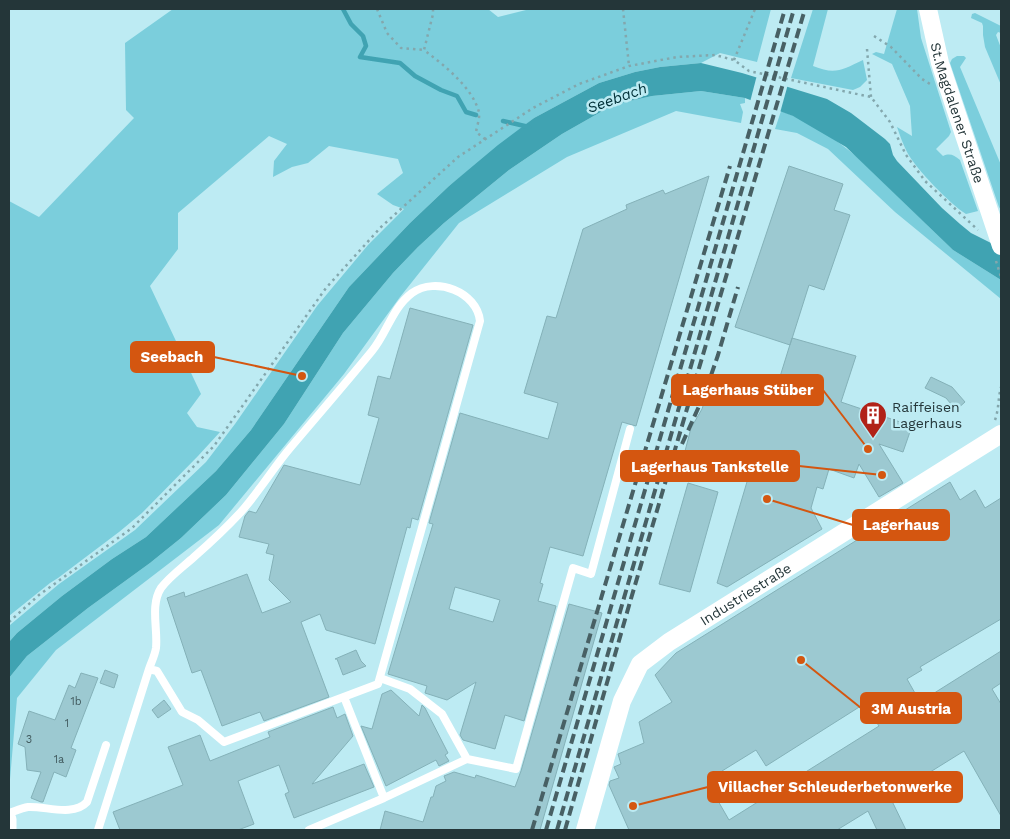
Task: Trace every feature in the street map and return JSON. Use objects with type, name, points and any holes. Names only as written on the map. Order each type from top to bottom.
[{"type":"street","name":"St.Magdalener Straße","points":[[928,9],[935,45],[948,89],[1001,246]]},
{"type":"street","name":"Industriestraße","points":[[585,830],[622,701],[640,664],[669,642],[1001,434]]},
{"type":"street","points":[[9,819],[10,830]]},
{"type":"lane","points":[[98,830],[149,669],[156,648],[157,602],[160,590],[168,580],[221,534],[259,492],[290,448],[381,340],[396,310],[413,292],[438,285],[454,289],[475,305],[480,321],[378,684],[224,742],[198,720],[182,712],[157,671],[149,669]]},
{"type":"lane","points":[[309,830],[384,798],[466,759],[516,769],[573,568],[591,574],[630,429]]},
{"type":"lane","points":[[380,678],[410,689],[442,714],[466,759]]},
{"type":"lane","points":[[344,697],[384,798]]},
{"type":"lane","points":[[9,812],[28,807],[73,809],[82,807],[87,802],[106,745]]},
{"type":"lane","points":[[329,822],[332,830]]},
{"type":"path","points":[[377,9],[387,33],[401,48],[424,50],[450,70],[469,93],[480,114],[476,132],[485,139]]},
{"type":"path","points":[[424,50],[433,14],[432,9]]},
{"type":"path","points":[[623,9],[629,66]]},
{"type":"path","points":[[734,60],[755,9]]},
{"type":"path","points":[[874,36],[891,47],[922,79],[933,86],[948,89]]},
{"type":"path","points":[[867,49],[871,97],[890,122],[906,154],[925,181],[978,230],[986,234]]},
{"type":"path","points":[[9,622],[40,595],[132,528],[214,446],[332,282],[381,227],[458,157],[533,108],[579,84],[629,66],[677,57],[706,55],[715,55],[734,60],[749,71],[871,97]]},
{"type":"shaded area","points":[[173,9],[488,9],[498,17],[530,9],[771,9],[757,62],[720,53],[701,63],[660,67],[635,72],[599,83],[534,118],[449,186],[410,223],[349,287],[251,430],[216,471],[146,537],[112,559],[62,596],[17,633],[9,642],[10,625],[59,584],[135,530],[206,462],[235,424],[317,306],[368,245],[404,209],[393,205],[377,194],[403,173],[398,159],[329,146],[308,163],[292,167],[273,177],[274,161],[287,144],[269,136],[178,213],[178,249],[150,286],[201,394],[187,413],[197,427],[220,432],[142,513],[9,616],[9,201],[39,217],[134,118],[126,110],[125,43]]},
{"type":"shaded area","points":[[813,9],[828,9],[813,66],[833,71],[863,60],[867,80],[860,87],[853,90],[791,78]]},
{"type":"shaded area","points":[[897,9],[917,9],[921,38],[951,132],[936,149],[943,156],[952,155],[960,160],[978,211],[966,214],[959,209],[925,176],[911,159],[902,140],[897,127],[912,136],[910,106],[892,64],[872,54],[876,52],[884,54]]},
{"type":"shaded area","points":[[975,13],[1001,26],[1001,33],[998,32],[996,35],[1001,48],[1001,85],[985,47],[982,23],[971,18],[972,14]]},
{"type":"shaded area","points":[[957,56],[964,56],[966,58],[960,67],[1001,165],[1001,210],[950,63]]},
{"type":"shaded area","points":[[701,91],[745,98],[745,103],[740,104],[743,112],[741,123],[676,111],[567,157],[459,223],[400,297],[344,374],[219,525],[56,650],[17,698],[9,791],[9,678],[27,656],[181,538],[226,495],[284,424],[343,333],[393,273],[418,247],[444,223],[509,170],[562,134],[606,109],[621,103],[652,96]]},
{"type":"shaded area","points":[[781,111],[811,125],[849,150],[953,250],[1001,280],[1001,299],[895,212],[828,149],[797,133],[775,129]]},
{"type":"water","name":"Seebach","points":[[701,63],[742,73],[827,99],[851,113],[890,144],[897,161],[942,208],[971,233],[1001,248],[1001,280],[953,250],[846,147],[793,116],[745,98],[701,91],[652,96],[621,103],[606,109],[562,134],[509,170],[444,223],[418,247],[393,273],[343,333],[284,424],[226,495],[181,538],[27,656],[9,678],[9,642],[17,633],[62,596],[112,559],[146,537],[216,471],[251,430],[349,287],[410,223],[449,186],[534,118],[599,83],[635,72],[660,67]]},
{"type":"pier","points":[[757,75],[788,84],[780,113],[750,102]]},
{"type":"building","points":[[789,166],[843,184],[834,210],[850,215],[824,290],[809,285],[790,345],[735,327]]},
{"type":"building","points":[[709,176],[636,426],[622,422],[583,556],[550,547],[540,583],[543,584],[538,601],[556,606],[524,721],[505,715],[495,749],[463,740],[460,735],[476,682],[447,700],[425,693],[427,686],[388,674],[433,524],[429,523],[460,413],[548,439],[558,403],[524,393],[547,316],[556,318],[583,229],[627,209],[626,205],[663,190],[665,194]],"holes":[[[455,587],[500,600],[493,622],[449,609]]]},
{"type":"building","points":[[410,308],[473,325],[418,520],[412,518],[410,528],[407,527],[375,644],[326,630],[320,614],[301,622],[329,697],[264,721],[260,712],[222,726],[201,670],[192,673],[167,598],[184,592],[185,597],[247,574],[262,613],[291,602],[269,580],[274,555],[266,553],[269,544],[239,537],[245,516],[249,511],[256,513],[284,465],[360,485],[379,418],[368,415],[378,376],[390,379]]},
{"type":"building","points":[[792,338],[856,356],[841,402],[912,426],[903,452],[879,444],[903,483],[879,497],[859,464],[854,478],[829,469],[823,489],[817,487],[811,508],[822,529],[727,587],[717,583],[749,475],[684,455],[691,428],[702,409],[712,378],[774,396]]},
{"type":"building","points":[[931,377],[952,387],[965,402],[956,410],[946,398],[925,388]]},
{"type":"building","points":[[950,482],[960,500],[975,490],[985,508],[1001,498],[1001,619],[920,667],[922,670],[907,679],[920,702],[1001,651],[1001,683],[992,689],[1001,704],[1001,816],[964,751],[890,797],[906,830],[877,830],[868,811],[837,830],[629,830],[609,785],[610,781],[619,778],[614,767],[621,764],[618,754],[644,743],[639,722],[672,702],[655,675],[676,653]],"holes":[[[864,704],[879,726],[729,820],[710,787],[725,777],[722,771],[756,750],[766,766]]]},
{"type":"building","points":[[688,483],[718,492],[690,592],[659,584]]},
{"type":"building","points":[[569,604],[602,613],[540,830],[380,830],[385,811],[423,822],[436,786],[446,781],[444,776],[454,772],[475,778],[476,775],[515,787]]},
{"type":"building","points":[[356,650],[361,661],[366,666],[343,675],[337,659],[335,659]]},
{"type":"building","points":[[105,670],[118,675],[114,688],[100,683]]},
{"type":"building","points":[[81,673],[98,678],[71,748],[76,750],[66,777],[54,772],[43,802],[41,802],[31,798],[41,772],[27,770],[25,747],[18,744],[29,711],[55,720],[69,685],[75,688]]},
{"type":"building","points":[[391,690],[419,716],[422,705],[425,708],[448,753],[445,755],[449,761],[439,766],[436,760],[386,786],[361,726],[372,729],[382,694]]},
{"type":"building","points":[[164,700],[171,709],[158,718],[152,710]]},
{"type":"building","points":[[333,707],[337,718],[345,714],[353,736],[312,784],[364,764],[374,787],[294,818],[285,794],[289,792],[279,765],[238,781],[254,824],[238,830],[120,830],[113,812],[183,785],[168,747],[200,735],[210,761],[270,737],[268,732]]},
{"type":"waterway","points":[[343,9],[351,24],[363,36],[366,46],[360,57],[400,63],[415,76],[457,96],[466,112],[476,115]]},
{"type":"waterway","points":[[503,121],[529,127]]},
{"type":"railway","points":[[546,830],[785,9]]},
{"type":"railway","points":[[557,830],[794,9]]},
{"type":"railway","points":[[565,830],[630,602],[805,9]]},
{"type":"railway","points":[[532,830],[730,166]]},
{"type":"railway","points":[[682,444],[705,393],[738,287]]},
{"type":"place","name":"Seebach","points":[[302,376]]},
{"type":"place","name":"Raiffeisen Lagerhaus","points":[[873,439]]},
{"type":"place","name":"Lagerhaus Stüber","points":[[868,449]]},
{"type":"place","name":"Lagerhaus Tankstelle","points":[[882,475]]},
{"type":"place","name":"Lagerhaus","points":[[767,499]]},
{"type":"place","name":"3M Austria","points":[[801,660]]},
{"type":"place","name":"Villacher Schleuderbetonwerke","points":[[633,806]]}]
